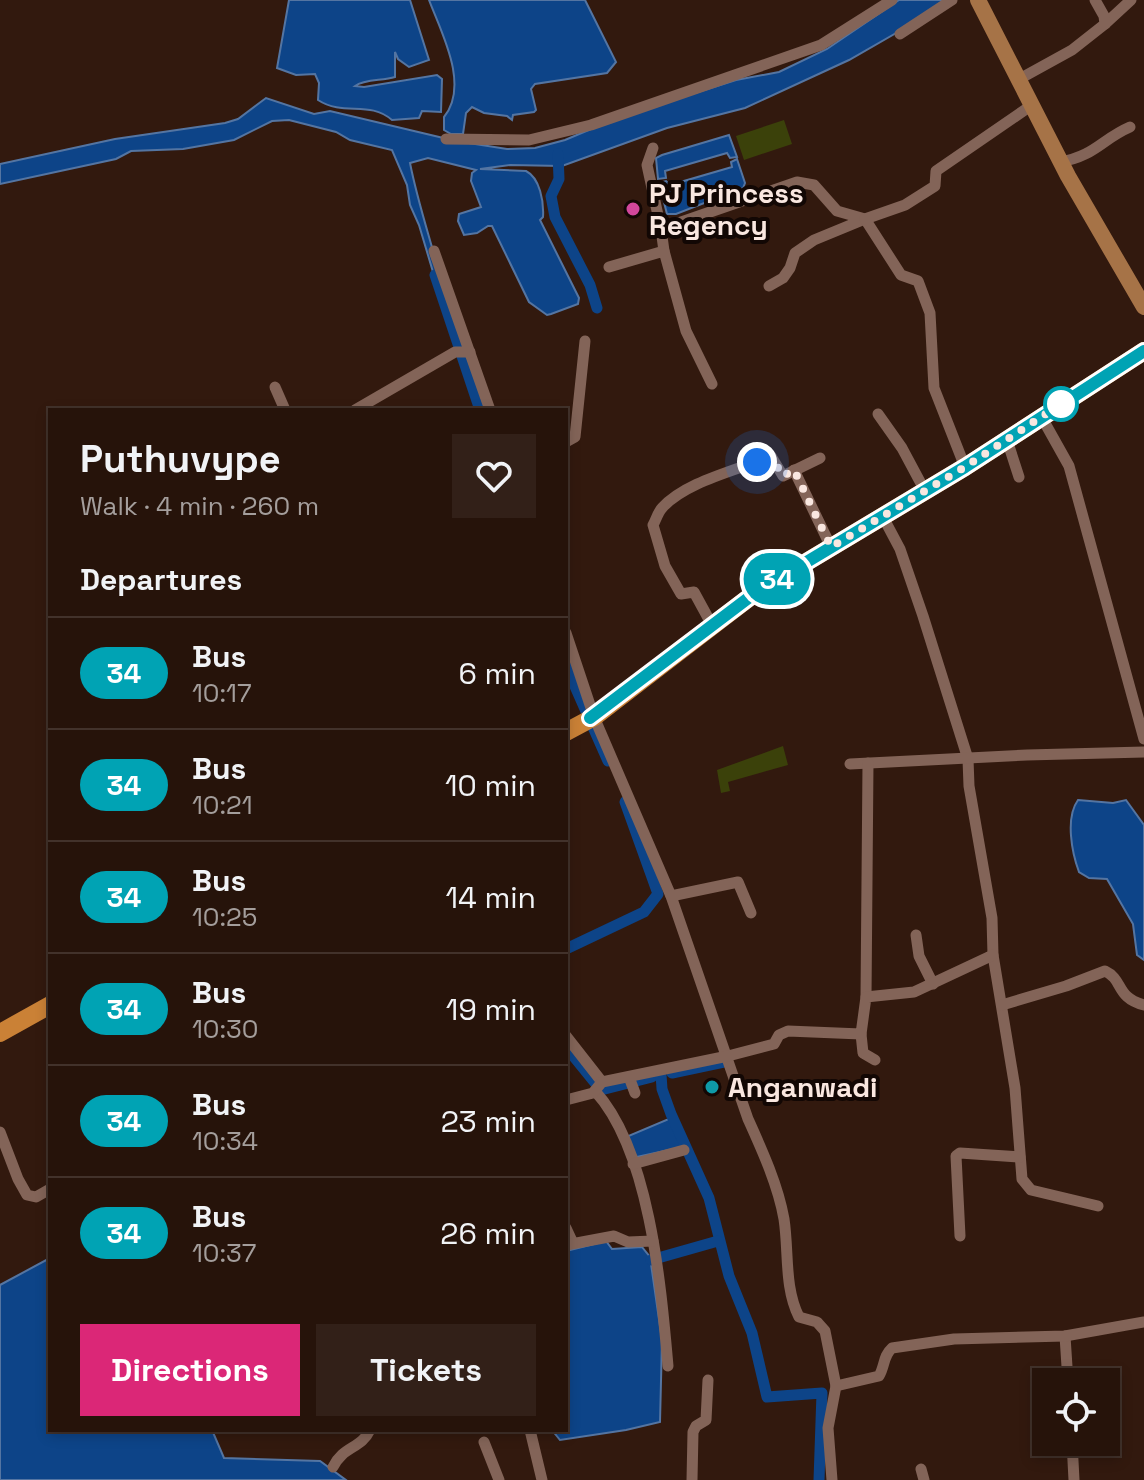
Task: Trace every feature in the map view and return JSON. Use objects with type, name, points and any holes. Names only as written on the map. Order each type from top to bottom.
[{"type":"main road","points":[[978,0],[1060,162],[1144,307]]},
{"type":"main road","points":[[583,723],[755,593],[965,467],[1144,351]]},
{"type":"main road","points":[[0,1033],[48,1006]]},
{"type":"street","points":[[446,139],[529,140],[591,125],[821,45],[892,0]]},
{"type":"street","points":[[900,34],[952,0]]},
{"type":"street","points":[[969,0],[1022,103],[1030,101]]},
{"type":"street","points":[[769,286],[783,278],[795,253],[814,240],[905,205],[935,186],[936,171],[1030,101],[1033,95],[984,0]]},
{"type":"street","points":[[1095,0],[1105,24]]},
{"type":"street","points":[[1023,77],[1072,50],[1131,0]]},
{"type":"street","points":[[1060,162],[1076,159],[1130,127]]},
{"type":"street","points":[[653,148],[647,165],[664,251],[686,331],[712,384]]},
{"type":"street","points":[[661,229],[797,182],[814,185],[837,211],[865,219],[901,275],[918,281],[930,313],[934,388],[965,467]]},
{"type":"street","points":[[434,251],[489,408]]},
{"type":"street","points":[[609,267],[664,251]]},
{"type":"street","points":[[568,441],[575,437],[585,341]]},
{"type":"street","points":[[358,408],[455,352],[470,352]]},
{"type":"street","points":[[275,387],[284,408]]},
{"type":"street","points":[[878,414],[902,448],[925,491]]},
{"type":"street","points":[[1041,416],[1069,466],[1144,739]]},
{"type":"street","points":[[1007,440],[1019,477]]},
{"type":"street","points":[[712,625],[694,592],[681,594],[665,566],[653,525],[662,508],[708,478],[736,471],[771,456],[783,476],[820,458]]},
{"type":"street","points":[[794,470],[831,547]]},
{"type":"street","points":[[883,517],[904,561],[968,759],[969,786],[992,918],[993,955],[1015,1088],[1022,1179],[1027,1188],[1098,1206]]},
{"type":"street","points":[[568,644],[583,723],[671,896],[748,1119],[764,1154],[784,1218],[792,1303],[799,1317],[817,1322],[825,1331],[836,1386],[828,1428],[832,1480]]},
{"type":"street","points":[[850,764],[1144,752]]},
{"type":"street","points":[[868,763],[866,997],[861,1034],[863,1053],[875,1060]]},
{"type":"street","points":[[671,896],[738,882],[751,913]]},
{"type":"street","points":[[916,935],[919,956],[933,984]]},
{"type":"street","points":[[866,997],[914,992],[993,955]]},
{"type":"street","points":[[1002,1005],[1105,971],[1116,979],[1127,998],[1144,1005]]},
{"type":"street","points":[[568,1099],[629,1077],[774,1044],[779,1035],[788,1031],[861,1034]]},
{"type":"street","points":[[568,1039],[599,1087],[633,1164],[654,1248],[668,1366]]},
{"type":"street","points":[[629,1077],[635,1093]]},
{"type":"street","points":[[0,1132],[27,1195],[36,1197],[48,1190]]},
{"type":"street","points":[[633,1164],[684,1150]]},
{"type":"street","points":[[960,1236],[956,1156],[960,1153],[1020,1157]]},
{"type":"street","points":[[569,1244],[614,1236],[654,1248]]},
{"type":"street","points":[[836,1386],[879,1376],[885,1355],[892,1348],[954,1339],[1065,1336],[1144,1322]]},
{"type":"street","points":[[1065,1336],[1067,1368]]},
{"type":"street","points":[[692,1480],[693,1432],[706,1420],[708,1380]]},
{"type":"street","points":[[333,1467],[339,1455],[364,1441],[369,1432]]},
{"type":"street","points":[[530,1432],[542,1480]]},
{"type":"street","points":[[484,1442],[499,1480]]},
{"type":"street","points":[[1073,1456],[1074,1480]]},
{"type":"green space","points":[[784,120],[792,144],[744,160],[736,136]]},
{"type":"green space","points":[[783,746],[788,765],[728,782],[730,791],[721,793],[717,770]]},
{"type":"water","points":[[289,0],[410,0],[429,60],[409,67],[398,59],[395,52],[395,77],[355,86],[437,75],[442,79],[441,112],[422,111],[419,118],[392,120],[374,111],[337,107],[318,100],[319,83],[315,74],[296,75],[277,68]]},
{"type":"water","points":[[429,0],[585,0],[616,62],[607,73],[535,84],[531,89],[536,110],[513,115],[512,120],[472,107],[466,113],[463,134],[451,134],[444,130],[444,117],[451,104],[454,74]]},
{"type":"water","points":[[899,0],[947,0],[849,60],[745,108],[667,128],[562,166],[510,165],[480,169],[526,171],[538,185],[543,204],[540,220],[579,298],[578,304],[547,315],[529,302],[492,226],[464,235],[458,221],[459,214],[481,207],[471,181],[472,173],[476,170],[428,158],[410,163],[445,297],[436,282],[410,205],[407,185],[392,150],[289,120],[272,121],[234,140],[183,149],[131,151],[116,159],[0,184],[0,164],[115,139],[225,123],[238,119],[266,98],[314,114],[330,111],[456,141],[507,149],[535,148],[565,140],[622,116],[736,80],[779,72],[827,49]]},
{"type":"water","points":[[729,135],[737,157],[730,158],[727,153],[665,171],[666,178],[658,179],[656,158]]},
{"type":"water","points":[[737,159],[745,183],[743,188],[676,214],[667,214],[659,183],[666,181],[670,185],[732,167],[731,162]]},
{"type":"water","points":[[1078,800],[1113,803],[1126,800],[1144,825],[1144,960],[1137,955],[1133,924],[1107,879],[1089,878],[1079,872],[1072,846],[1071,826]]},
{"type":"water","points":[[671,1118],[683,1147],[632,1158],[626,1137]]},
{"type":"water","points":[[606,1241],[612,1249],[642,1247],[650,1257],[662,1340],[660,1422],[560,1440],[554,1432],[568,1432],[568,1250]]},
{"type":"water","points":[[48,1259],[48,1432],[213,1432],[224,1458],[320,1461],[346,1480],[0,1480],[0,1285]]},
{"type":"waterway","points":[[558,154],[559,179],[551,196],[555,217],[590,285],[597,308]]},
{"type":"waterway","points":[[435,275],[479,408]]},
{"type":"waterway","points":[[568,671],[608,761]]},
{"type":"waterway","points":[[568,948],[644,912],[658,894],[625,802]]},
{"type":"waterway","points":[[568,1049],[601,1090],[652,1077]]},
{"type":"waterway","points":[[672,1073],[724,1062]]},
{"type":"waterway","points":[[661,1074],[662,1089],[671,1114],[709,1198],[729,1276],[752,1333],[767,1397],[822,1393],[819,1480]]},
{"type":"waterway","points":[[651,1260],[718,1241]]},
{"type":"bus line","name":"34","points":[[590,718],[755,593],[965,467],[1144,351]]},
{"type":"place","name":"PJ Princess Regency","points":[[633,209]]},
{"type":"place","name":"Anganwadi","points":[[712,1087]]},
{"type":"route","points":[[757,462],[771,456],[783,476],[794,470],[831,547],[965,467],[1061,404]]}]
